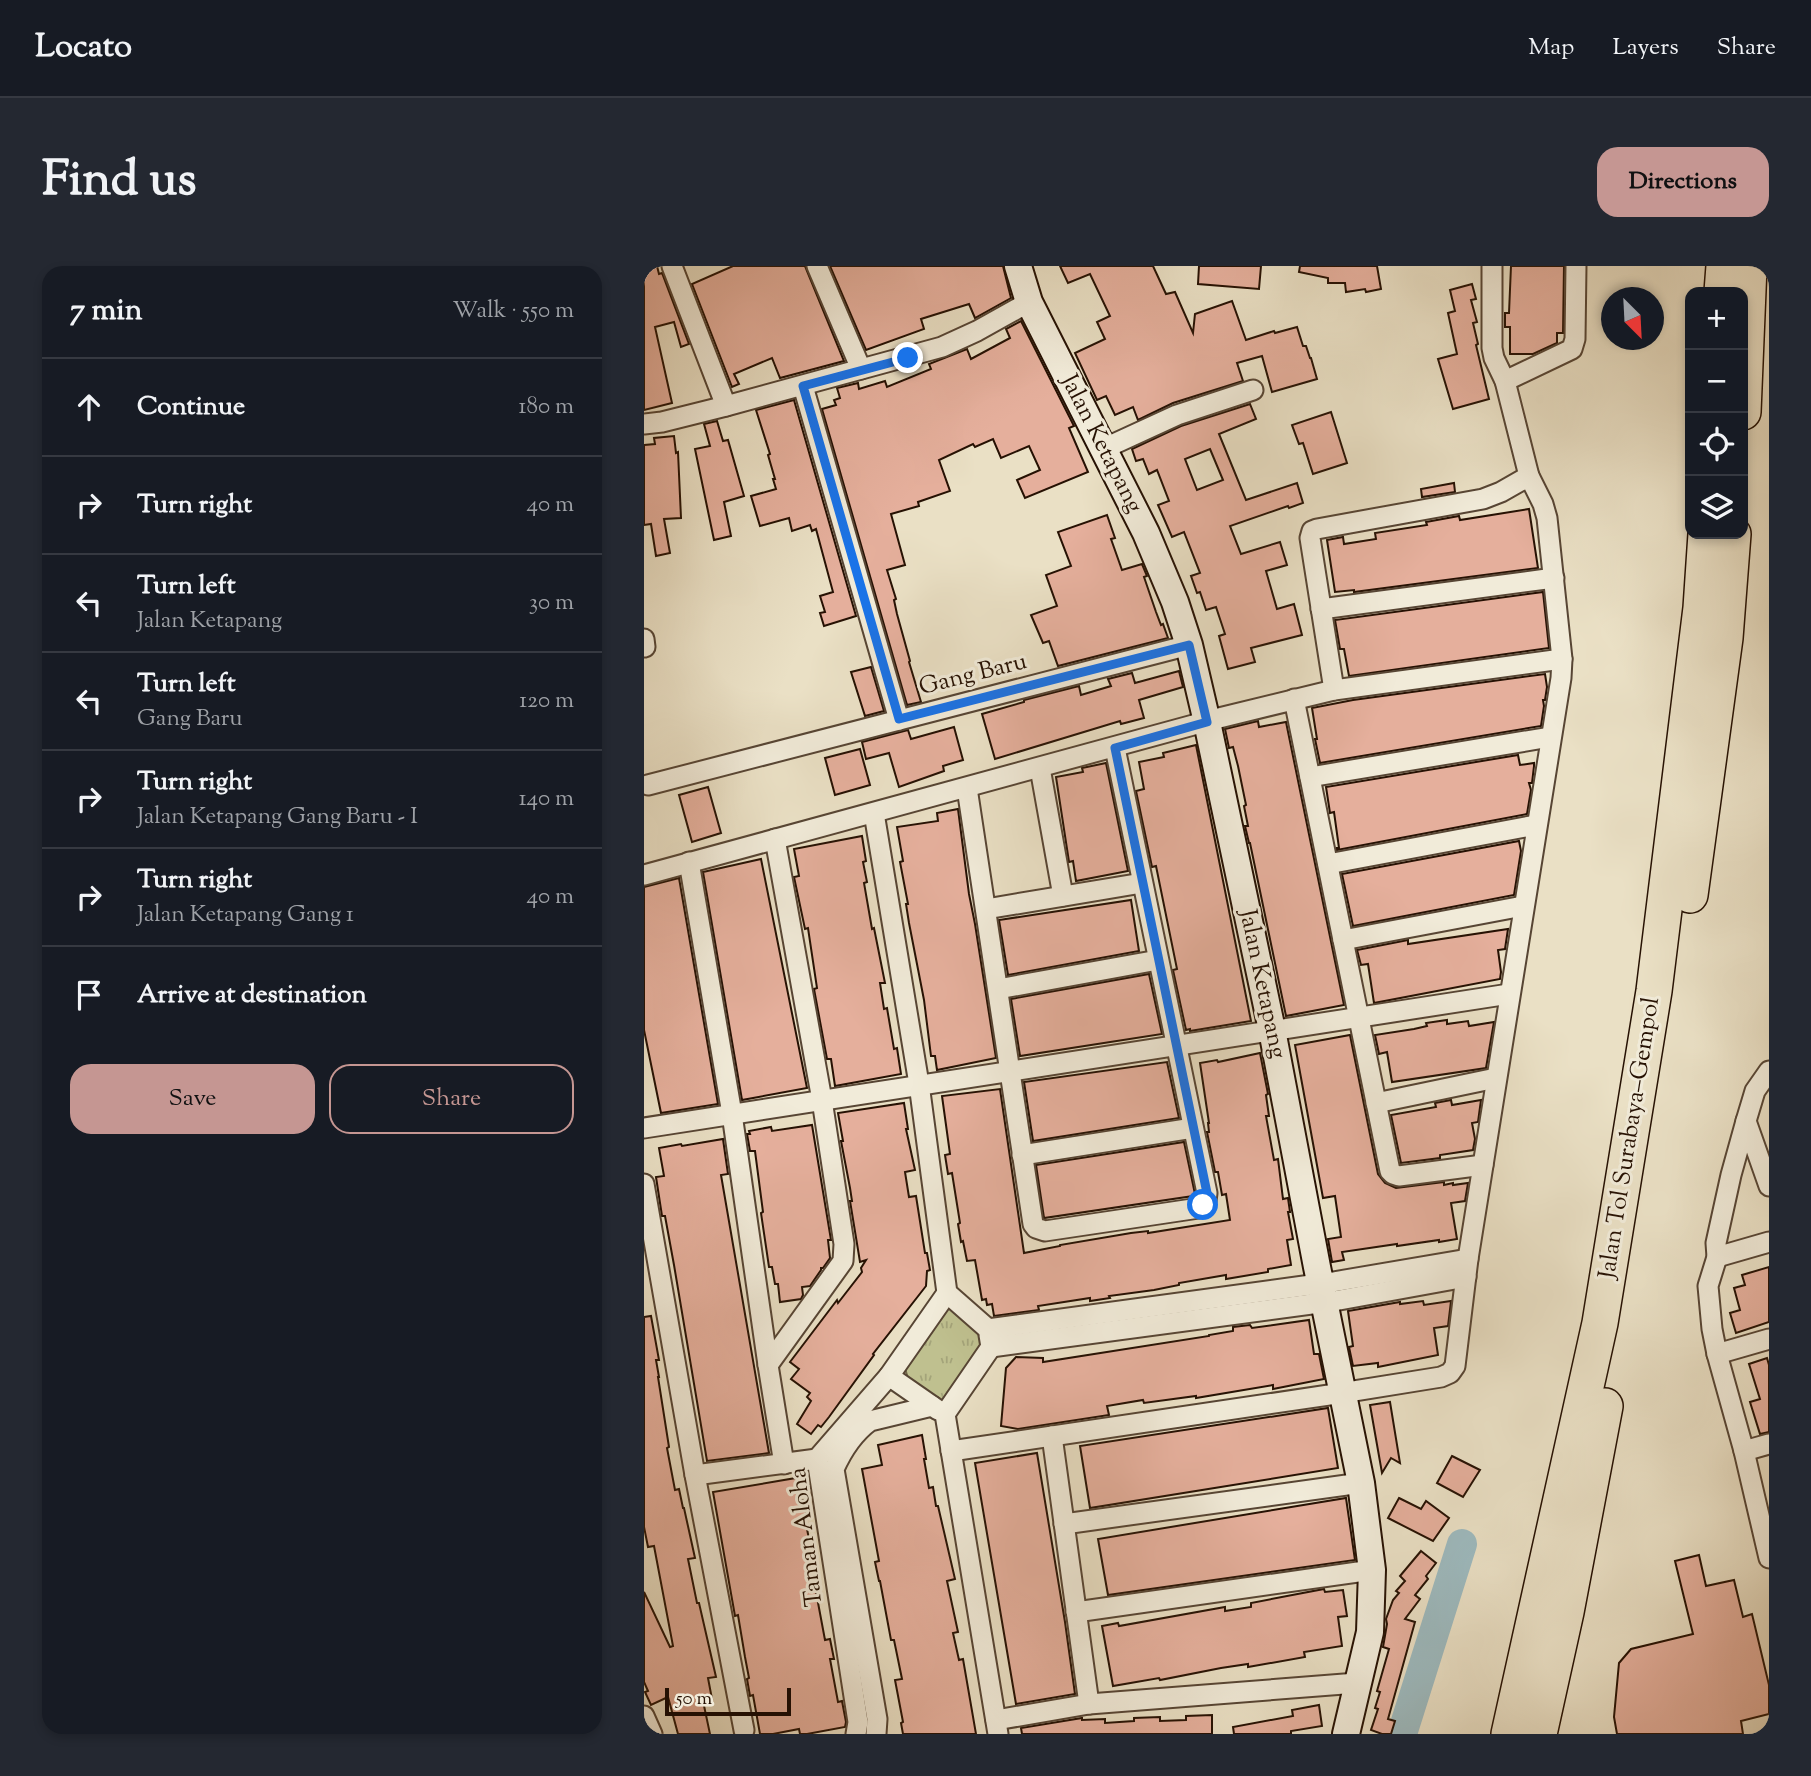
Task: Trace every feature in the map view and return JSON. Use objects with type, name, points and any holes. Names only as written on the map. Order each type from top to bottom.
[{"type":"highway","points":[[1722,287],[1724,266]]},
{"type":"highway","points":[[1746,350],[1749,266]]},
{"type":"highway","name":"Jalan Tol Surabaya–Gempol","points":[[1509,1734],[1600,1323],[1632,1129],[1656,978],[1701,608],[1706,539]]},
{"type":"highway","name":"Jalan Tol Surabaya–Gempol","points":[[1539,1734],[1566,1612],[1661,1101],[1725,638],[1733,539]]},
{"type":"street","points":[[671,266],[726,407]]},
{"type":"street","points":[[817,266],[861,369]]},
{"type":"street","name":"Jalan Ketapang","points":[[1018,266],[1030,302],[1146,533],[1175,602],[1189,645],[1207,722],[1272,1030],[1361,1483],[1372,1570],[1370,1632],[1346,1734]]},
{"type":"street","points":[[951,1451],[1342,1394],[1441,1377],[1450,1373],[1455,1366],[1467,1268],[1562,659],[1547,518],[1529,476],[1505,381],[1492,348],[1492,266]]},
{"type":"street","points":[[1505,381],[1572,348],[1575,339],[1576,266]]},
{"type":"street","points":[[644,424],[726,407],[942,347],[1030,302]]},
{"type":"street","points":[[803,386],[899,719]]},
{"type":"street","points":[[1103,449],[1177,415],[1253,390]]},
{"type":"street","points":[[1334,690],[1310,538],[1312,531],[1483,499],[1529,476]]},
{"type":"street","points":[[1321,609],[1554,578]]},
{"type":"street","name":"Gang Baru","points":[[648,785],[1189,645]]},
{"type":"street","points":[[644,875],[1294,699],[1334,690],[1562,659]]},
{"type":"street","points":[[1294,699],[1388,1166],[1393,1174],[1399,1176],[1483,1164]]},
{"type":"street","points":[[1310,777],[1550,737]]},
{"type":"street","points":[[967,788],[1031,1219],[1036,1228],[1045,1231],[1199,1208],[1206,1201],[1207,1193],[1115,748]]},
{"type":"street","points":[[1040,768],[1063,896]]},
{"type":"street","points":[[874,813],[919,1084],[947,1293],[989,1338]]},
{"type":"street","points":[[1328,864],[1536,825]]},
{"type":"street","points":[[768,1365],[843,1261],[844,1244],[775,839]]},
{"type":"street","points":[[689,862],[732,1114],[784,1464]]},
{"type":"street","points":[[986,909],[1142,883]]},
{"type":"street","points":[[1343,940],[1523,906]]},
{"type":"street","points":[[998,989],[1158,960]]},
{"type":"street","points":[[644,1128],[1509,994]]},
{"type":"street","points":[[1769,1071],[1755,1091],[1746,1121],[1731,1175],[1716,1243],[1717,1256],[1708,1286],[1717,1354],[1744,1451],[1769,1558]]},
{"type":"street","points":[[1376,1102],[1496,1078]]},
{"type":"street","points":[[1746,1121],[1769,1186]]},
{"type":"street","points":[[1022,1155],[1193,1128]]},
{"type":"street","points":[[644,1184],[695,1475],[744,1730]]},
{"type":"street","points":[[1717,1256],[1769,1242]]},
{"type":"street","points":[[938,1410],[989,1338],[1322,1293],[1467,1268]]},
{"type":"street","name":"Taman Aloha","points":[[856,1734],[858,1722],[817,1459],[889,1376],[947,1293]]},
{"type":"street","points":[[1717,1354],[1769,1339]]},
{"type":"street","points":[[889,1376],[938,1410],[951,1451],[997,1727],[1089,1703],[1357,1684]]},
{"type":"street","name":"Taman Aloha","points":[[876,1734],[877,1719],[834,1469],[844,1451],[870,1421],[938,1410]]},
{"type":"street","points":[[1052,1436],[1089,1703]]},
{"type":"street","points":[[1744,1451],[1769,1444]]},
{"type":"street","points":[[695,1475],[817,1459]]},
{"type":"street","points":[[1064,1524],[1361,1483]]},
{"type":"street","points":[[1076,1612],[1372,1570]]},
{"type":"street","points":[[644,1716],[652,1734]]},
{"type":"green space","points":[[942,1308],[958,1309],[984,1330],[982,1351],[941,1406],[909,1382],[904,1365]]},
{"type":"building","points":[[644,266],[657,266],[659,274],[662,273],[689,344],[681,347],[674,322],[655,327],[672,403],[644,410]]},
{"type":"building","points":[[733,266],[805,266],[844,361],[780,378],[772,358],[734,374],[739,384],[732,387],[692,284]]},
{"type":"building","points":[[830,266],[1003,266],[1011,298],[975,318],[969,304],[921,319],[924,329],[866,350]]},
{"type":"building","points":[[1060,266],[1153,266],[1166,294],[1175,292],[1193,333],[1195,314],[1232,301],[1246,340],[1297,327],[1317,379],[1272,392],[1262,356],[1237,363],[1243,381],[1173,403],[1138,420],[1133,407],[1115,415],[1106,396],[1097,400],[1075,353],[1105,339],[1097,322],[1110,316],[1090,274],[1068,283]]},
{"type":"building","points":[[1199,266],[1261,266],[1259,289],[1198,284]]},
{"type":"building","points":[[1300,266],[1377,266],[1381,289],[1346,292],[1345,283],[1328,283],[1328,278],[1299,272]]},
{"type":"building","points":[[1511,266],[1564,266],[1563,333],[1557,333],[1557,343],[1533,354],[1510,354],[1510,327],[1505,327],[1505,313],[1509,313]]},
{"type":"building","points":[[1472,284],[1476,299],[1471,300],[1477,322],[1473,323],[1478,344],[1476,345],[1489,399],[1453,409],[1438,359],[1457,354],[1448,313],[1455,311],[1450,290]]},
{"type":"building","points":[[1021,321],[1074,426],[1069,428],[1088,472],[1025,498],[1017,480],[1040,470],[1029,446],[1001,458],[993,439],[975,447],[973,444],[939,460],[950,491],[918,502],[919,506],[891,514],[905,565],[887,570],[921,702],[907,705],[822,409],[836,405],[834,400],[840,398],[837,388],[858,383],[859,389],[885,381],[887,387],[931,369],[929,364],[967,349],[971,359],[1010,338],[1006,329]]},
{"type":"building","points":[[794,400],[856,616],[824,626],[820,613],[825,612],[820,596],[833,592],[816,529],[812,531],[810,525],[792,531],[789,518],[760,526],[751,496],[776,489],[768,455],[770,454],[756,410]]},
{"type":"building","points":[[1250,404],[1256,419],[1219,434],[1246,500],[1297,483],[1303,503],[1230,526],[1241,554],[1280,542],[1287,565],[1266,571],[1277,609],[1294,604],[1302,635],[1251,648],[1255,662],[1228,669],[1219,636],[1225,634],[1216,607],[1206,610],[1200,592],[1197,593],[1191,576],[1200,573],[1184,532],[1172,537],[1158,505],[1169,501],[1157,470],[1149,474],[1143,459],[1136,461],[1132,449],[1181,426]],"holes":[[[1210,449],[1223,480],[1197,490],[1185,459]]]},
{"type":"building","points":[[1331,412],[1347,463],[1313,474],[1303,443],[1299,444],[1292,425]]},
{"type":"building","points":[[717,421],[723,441],[728,440],[744,496],[724,502],[731,536],[714,540],[695,449],[710,446],[704,424]]},
{"type":"building","points":[[674,436],[676,453],[678,452],[681,518],[664,519],[670,553],[656,556],[651,524],[644,525],[644,445],[655,444],[654,438]]},
{"type":"building","points":[[1454,483],[1455,492],[1422,497],[1421,489]]},
{"type":"building","points":[[1529,509],[1538,568],[1354,592],[1335,592],[1327,540],[1343,537],[1344,544],[1376,539],[1375,533],[1427,525],[1426,522],[1459,516],[1460,520]]},
{"type":"building","points":[[1107,515],[1115,538],[1111,539],[1122,570],[1142,564],[1156,612],[1168,638],[1058,666],[1049,641],[1043,643],[1031,615],[1057,606],[1046,575],[1071,566],[1058,532]]},
{"type":"building","points":[[1543,592],[1549,648],[1349,676],[1344,649],[1340,649],[1335,620]]},
{"type":"building","points":[[871,667],[884,711],[865,716],[851,672]]},
{"type":"building","points":[[1179,671],[1183,687],[1139,700],[1144,718],[1121,724],[1120,721],[995,759],[982,714],[1079,686],[1081,695],[1111,686],[1108,679],[1132,673],[1135,683]]},
{"type":"building","points":[[1545,674],[1547,687],[1541,726],[1320,763],[1312,708]]},
{"type":"building","points":[[1258,721],[1259,727],[1286,722],[1344,1005],[1286,1016],[1245,826],[1248,826],[1246,805],[1238,766],[1233,747],[1229,748],[1225,729]]},
{"type":"building","points":[[954,727],[963,760],[943,766],[944,771],[899,787],[889,753],[866,759],[862,742],[908,730],[911,739]]},
{"type":"building","points":[[1196,745],[1251,1021],[1190,1031],[1186,1030],[1173,970],[1177,969],[1156,866],[1152,867],[1136,791],[1144,789],[1139,762],[1164,757],[1163,753]]},
{"type":"building","points":[[860,749],[870,785],[835,795],[825,758]]},
{"type":"building","points":[[1518,755],[1520,765],[1534,763],[1532,783],[1529,783],[1531,790],[1527,814],[1337,850],[1339,848],[1334,812],[1330,813],[1326,787]]},
{"type":"building","points":[[1106,763],[1128,871],[1076,881],[1073,861],[1069,862],[1056,777],[1083,772],[1082,768]]},
{"type":"building","points":[[708,787],[721,833],[692,842],[679,795]]},
{"type":"building","points":[[958,809],[996,1058],[937,1070],[935,1056],[931,1056],[924,1000],[909,923],[897,827],[938,821],[937,813]]},
{"type":"building","points":[[862,836],[867,882],[864,883],[885,983],[880,983],[884,1009],[887,1008],[901,1074],[835,1086],[831,1059],[827,1059],[814,989],[817,988],[808,928],[805,929],[794,877],[799,876],[794,849]]},
{"type":"building","points":[[1519,841],[1521,851],[1514,895],[1353,926],[1342,874]]},
{"type":"building","points":[[761,859],[807,1088],[742,1100],[703,872]]},
{"type":"building","points":[[679,878],[718,1104],[661,1113],[644,1030],[644,887]]},
{"type":"building","points":[[1131,900],[1139,951],[1008,975],[999,920]]},
{"type":"building","points":[[1508,929],[1505,949],[1498,950],[1500,979],[1374,1003],[1368,964],[1361,965],[1357,950],[1408,940],[1408,944]]},
{"type":"building","points":[[1149,974],[1162,1034],[1020,1056],[1011,999]]},
{"type":"building","points":[[1447,1020],[1447,1024],[1468,1021],[1469,1026],[1494,1022],[1486,1068],[1392,1082],[1387,1052],[1379,1054],[1375,1035]]},
{"type":"building","points":[[1350,1035],[1378,1174],[1385,1183],[1396,1188],[1444,1182],[1444,1185],[1468,1183],[1465,1201],[1451,1203],[1457,1239],[1342,1252],[1344,1260],[1332,1262],[1328,1239],[1341,1237],[1335,1196],[1323,1198],[1295,1045]]},
{"type":"building","points":[[1260,1053],[1268,1094],[1269,1116],[1266,1116],[1274,1160],[1278,1159],[1283,1199],[1288,1198],[1293,1239],[1287,1240],[1291,1265],[1268,1269],[1268,1272],[1226,1279],[1226,1275],[1109,1296],[1110,1298],[1090,1301],[1090,1298],[1038,1306],[1039,1310],[994,1316],[992,1304],[987,1305],[986,1299],[982,1300],[975,1260],[967,1261],[963,1241],[961,1242],[952,1173],[948,1174],[945,1155],[950,1154],[942,1096],[1000,1089],[1024,1253],[1131,1233],[1148,1233],[1230,1220],[1226,1194],[1222,1195],[1207,1132],[1209,1123],[1200,1063]]},
{"type":"building","points":[[1167,1062],[1179,1118],[1033,1141],[1024,1082]]},
{"type":"building","points":[[1451,1100],[1452,1105],[1481,1100],[1478,1122],[1472,1123],[1475,1139],[1473,1150],[1401,1163],[1391,1115],[1436,1107],[1435,1103]]},
{"type":"building","points":[[904,1103],[906,1129],[915,1170],[905,1172],[909,1197],[916,1196],[927,1253],[930,1270],[927,1271],[926,1286],[873,1354],[829,1417],[811,1434],[797,1424],[811,1401],[807,1397],[810,1393],[791,1379],[799,1369],[790,1362],[862,1272],[861,1268],[866,1260],[860,1262],[838,1113]]},
{"type":"building","points":[[812,1125],[831,1240],[828,1240],[830,1258],[810,1286],[802,1287],[801,1299],[780,1302],[778,1284],[775,1284],[772,1267],[769,1267],[755,1151],[750,1151],[747,1134],[750,1134],[749,1131],[771,1127],[772,1131]]},
{"type":"building","points":[[723,1139],[728,1174],[721,1175],[769,1453],[707,1461],[674,1265],[656,1177],[664,1176],[659,1148]]},
{"type":"building","points":[[1184,1142],[1195,1194],[1193,1196],[1044,1218],[1036,1165]]},
{"type":"building","points":[[1769,1267],[1769,1322],[1736,1333],[1730,1313],[1740,1310],[1734,1288],[1745,1285],[1742,1275]]},
{"type":"building","points":[[1423,1301],[1424,1305],[1451,1301],[1448,1326],[1434,1328],[1438,1355],[1378,1367],[1378,1363],[1353,1366],[1349,1347],[1353,1346],[1348,1311]]},
{"type":"building","points":[[651,1316],[659,1360],[656,1360],[669,1447],[667,1448],[675,1490],[679,1489],[695,1558],[688,1559],[716,1677],[708,1678],[712,1699],[703,1701],[710,1734],[678,1734],[668,1697],[651,1705],[645,1692],[648,1691],[644,1682],[644,1592],[670,1647],[673,1646],[654,1546],[648,1547],[644,1527],[644,1317]]},
{"type":"building","points":[[1309,1320],[1314,1354],[1319,1354],[1324,1379],[1273,1389],[1273,1385],[1196,1398],[1144,1403],[1143,1400],[1107,1406],[1109,1415],[1018,1429],[1001,1426],[1006,1368],[1016,1357],[1043,1358],[1043,1362],[1209,1336],[1233,1331],[1233,1327],[1250,1325],[1252,1328]]},
{"type":"building","points":[[1767,1358],[1769,1432],[1760,1434],[1750,1402],[1760,1399],[1749,1364]]},
{"type":"building","points":[[1390,1402],[1400,1463],[1391,1458],[1382,1473],[1370,1405]]},
{"type":"building","points":[[1328,1408],[1338,1468],[1090,1508],[1080,1446]]},
{"type":"building","points":[[922,1435],[929,1488],[933,1487],[955,1579],[947,1581],[958,1632],[953,1633],[959,1660],[963,1659],[976,1734],[903,1734],[901,1723],[903,1722],[895,1680],[902,1679],[875,1562],[879,1561],[862,1469],[882,1465],[878,1445]]},
{"type":"building","points":[[1037,1453],[1075,1694],[1016,1704],[975,1463]]},
{"type":"building","points":[[1452,1456],[1480,1470],[1463,1497],[1437,1483]]},
{"type":"building","points":[[796,1478],[800,1500],[804,1500],[813,1559],[810,1560],[825,1640],[830,1639],[834,1659],[830,1659],[838,1702],[842,1701],[846,1722],[845,1727],[807,1734],[800,1734],[799,1729],[760,1734],[753,1695],[750,1696],[738,1615],[735,1616],[713,1492]]},
{"type":"building","points":[[1346,1498],[1355,1560],[1108,1595],[1098,1539]]},
{"type":"building","points":[[1399,1498],[1421,1509],[1426,1501],[1449,1518],[1433,1541],[1388,1518]]},
{"type":"building","points":[[1421,1551],[1436,1563],[1415,1595],[1420,1599],[1405,1619],[1415,1622],[1388,1719],[1395,1721],[1391,1734],[1382,1734],[1371,1730],[1378,1709],[1375,1708],[1380,1692],[1377,1691],[1389,1649],[1383,1647],[1386,1619],[1393,1600],[1399,1593],[1396,1591],[1405,1581],[1400,1576]]},
{"type":"building","points":[[1699,1555],[1706,1586],[1734,1580],[1743,1617],[1752,1614],[1769,1685],[1769,1714],[1741,1721],[1743,1734],[1617,1734],[1614,1717],[1619,1663],[1631,1649],[1693,1634],[1675,1561]]},
{"type":"building","points":[[1324,1589],[1325,1592],[1343,1590],[1347,1616],[1338,1617],[1342,1646],[1304,1652],[1305,1657],[1248,1667],[1248,1664],[1113,1686],[1102,1626],[1118,1623],[1119,1626],[1225,1607],[1225,1611],[1251,1607],[1251,1603]]},
{"type":"building","points":[[1319,1705],[1322,1726],[1291,1731],[1291,1734],[1234,1734],[1233,1727],[1293,1716],[1292,1710]]},
{"type":"building","points":[[1212,1715],[1212,1734],[1022,1734],[1021,1728],[1082,1718],[1105,1719],[1105,1723],[1160,1717],[1160,1721],[1186,1720],[1186,1716]]},
{"type":"waterway","points":[[1402,1734],[1462,1544]]},
{"type":"route","points":[[908,358],[803,386],[899,719],[1189,645],[1207,722],[1115,748],[1207,1193],[1203,1205]]}]
